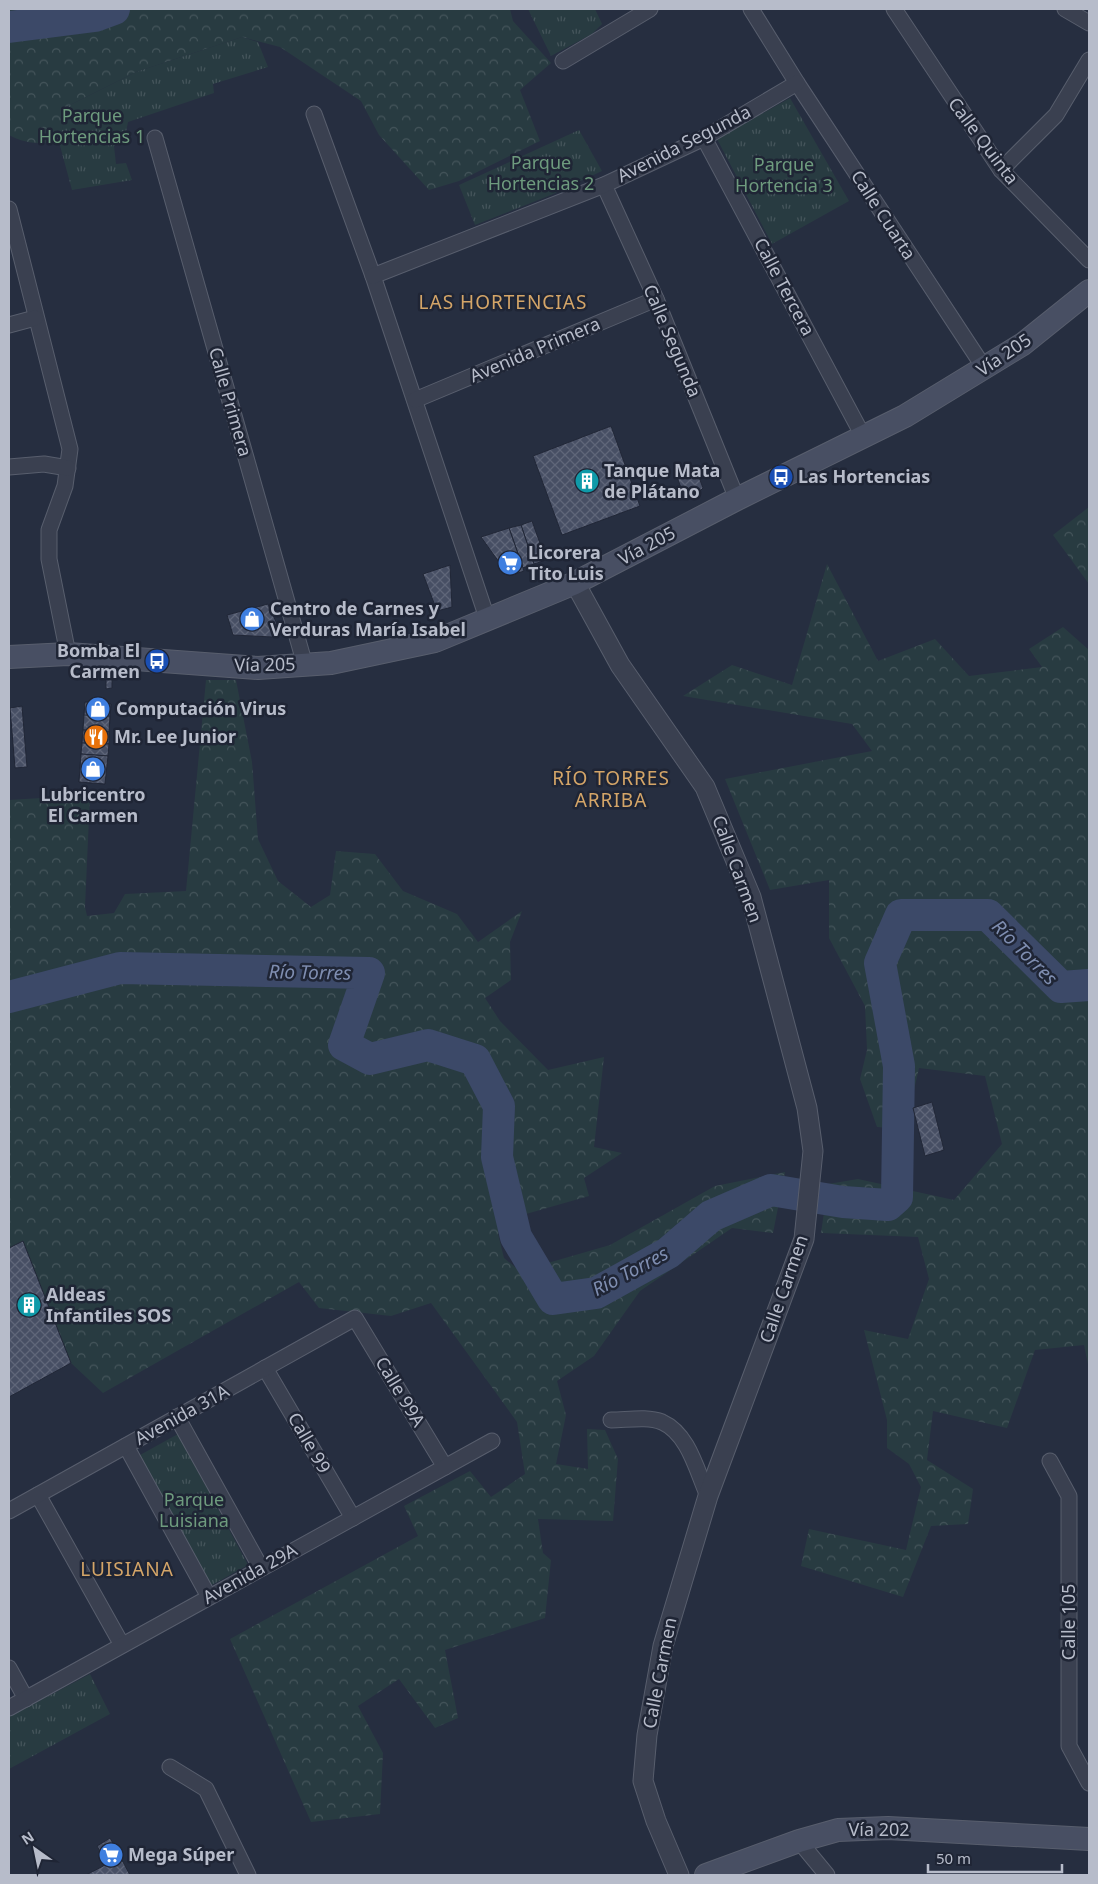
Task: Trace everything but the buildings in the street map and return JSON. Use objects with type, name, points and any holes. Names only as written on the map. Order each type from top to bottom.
[{"type":"main road","name":"Vía 205","points":[[9,657],[68,654],[249,667],[305,665],[347,660],[435,641],[575,583],[737,499],[905,416],[985,369],[1023,344],[1089,291]]},
{"type":"main road","name":"Vía 202","points":[[706,1875],[799,1841],[838,1830],[888,1828],[1089,1839]]},
{"type":"street","points":[[563,61],[650,9]]},
{"type":"street","name":"Calle Cuarta","points":[[751,9],[797,84],[985,369]]},
{"type":"street","name":"Calle Quinta","points":[[894,9],[1000,170],[1089,260]]},
{"type":"street","points":[[1065,9],[1089,23]]},
{"type":"street","points":[[1000,170],[1056,114],[1089,60]]},
{"type":"street","name":"Avenida Segunda","points":[[373,276],[604,185],[704,138],[797,84]]},
{"type":"street","points":[[314,114],[373,276],[487,618]]},
{"type":"street","name":"Calle Primera","points":[[155,138],[305,665]]},
{"type":"street","name":"Calle Tercera","points":[[704,138],[863,436]]},
{"type":"street","name":"Calle Segunda","points":[[604,185],[656,299],[737,499]]},
{"type":"street","points":[[9,209],[35,318],[70,449],[65,486],[49,530],[49,559],[68,654]]},
{"type":"street","name":"Avenida Primera","points":[[415,400],[656,299]]},
{"type":"street","points":[[9,325],[35,318]]},
{"type":"street","points":[[9,466],[44,464],[68,468]]},
{"type":"street","name":"Calle Carmen","points":[[575,583],[620,665],[705,786],[751,897],[807,1108],[813,1151],[804,1239],[708,1496],[663,1646],[647,1735],[643,1782],[656,1821],[679,1875]]},
{"type":"street","name":"Avenida 31A","points":[[9,1511],[355,1318]]},
{"type":"street","name":"Calle 99A","points":[[355,1318],[444,1467]]},
{"type":"street","name":"Calle 99","points":[[266,1368],[353,1518]]},
{"type":"street","points":[[177,1417],[262,1568]]},
{"type":"street","points":[[612,1420],[648,1419],[662,1422],[673,1430],[689,1452],[708,1496]]},
{"type":"street","name":"Avenida 29A","points":[[9,1708],[492,1441]]},
{"type":"street","points":[[126,1446],[208,1598]]},
{"type":"street","name":"Calle 105","points":[[1050,1461],[1069,1496],[1068,1746],[1089,1783]]},
{"type":"street","points":[[38,1495],[122,1646]]},
{"type":"street","points":[[9,1668],[26,1699]]},
{"type":"street","points":[[170,1766],[206,1790],[248,1875]]},
{"type":"street","points":[[799,1841],[827,1875]]},
{"type":"green space","points":[[9,9],[510,9],[513,21],[551,63],[520,90],[540,141],[459,181],[429,190],[379,135],[361,101],[280,47],[242,37],[136,72],[68,106],[59,142],[27,142],[9,135]]},
{"type":"green space","points":[[528,9],[595,9],[602,24],[592,34],[551,56]]},
{"type":"green space","name":"Parque Hortencias 1","points":[[242,37],[258,42],[268,67],[213,84],[214,93],[128,122],[124,142],[114,146],[116,164],[126,163],[132,180],[72,190],[59,142],[68,106],[136,72]]},
{"type":"green space","name":"Parque Hortencia 3","points":[[790,98],[849,201],[772,244],[717,139]]},
{"type":"green space","name":"Parque Hortencias 2","points":[[579,130],[602,171],[551,195],[475,225],[459,185]]},
{"type":"green space","points":[[1089,507],[1089,584],[1053,535]]},
{"type":"green space","points":[[827,564],[878,661],[935,639],[969,676],[1042,667],[1029,649],[1063,627],[1089,650],[1089,1369],[1084,1345],[1035,1350],[1007,1428],[933,1411],[927,1460],[973,1489],[968,1524],[931,1526],[903,1597],[801,1566],[809,1529],[906,1550],[921,1487],[909,1464],[887,1448],[887,1420],[864,1330],[908,1339],[929,1279],[918,1237],[821,1233],[828,1184],[858,1179],[954,1200],[1002,1144],[985,1076],[919,1068],[905,1129],[877,1127],[860,1079],[867,1050],[865,1006],[829,938],[829,880],[770,890],[725,779],[872,751],[852,724],[683,696],[732,665],[792,685]]},
{"type":"green space","points":[[206,680],[236,680],[252,762],[258,839],[278,881],[311,907],[330,895],[336,851],[375,854],[403,891],[457,914],[478,942],[522,911],[510,942],[511,980],[485,998],[500,1021],[548,1070],[604,1057],[594,1147],[622,1153],[584,1178],[589,1196],[526,1214],[498,1234],[504,1258],[520,1271],[610,1245],[715,1186],[785,1172],[773,1233],[732,1228],[640,1291],[594,1356],[557,1381],[566,1415],[556,1464],[588,1469],[587,1429],[605,1430],[618,1459],[613,1521],[538,1519],[543,1553],[551,1560],[545,1618],[445,1650],[458,1718],[435,1728],[399,1679],[358,1706],[383,1753],[380,1814],[311,1822],[230,1639],[418,1536],[404,1506],[470,1471],[491,1497],[525,1474],[517,1422],[431,1303],[391,1316],[319,1308],[299,1282],[103,1393],[71,1363],[23,1241],[9,1248],[9,800],[90,795],[85,907],[87,916],[114,913],[125,894],[186,891]]},
{"type":"green space","name":"Parque Luisiana","points":[[178,1434],[248,1565],[210,1586],[140,1455]]},
{"type":"green space","points":[[90,1674],[110,1714],[9,1769],[9,1717]]},
{"type":"waterway","points":[[9,27],[95,16],[114,9]]},
{"type":"waterway","name":"Río Torres","points":[[9,997],[120,968],[369,973],[344,1045],[370,1059],[428,1045],[475,1060],[499,1106],[497,1157],[516,1237],[553,1299],[596,1293],[668,1253],[711,1216],[771,1190],[843,1202],[888,1205],[897,1197],[899,1066],[880,963],[901,915],[988,915],[1061,987],[1089,985]]},
{"type":"place","name":"Las Hortencias","points":[[781,477]]},
{"type":"place","name":"Tanque Mata de Plátano","points":[[587,481]]},
{"type":"place","name":"Licorera Tito Luis","points":[[510,563]]},
{"type":"place","name":"Centro de Carnes y Verduras María Isabel","points":[[252,619]]},
{"type":"place","name":"Bomba El Carmen","points":[[157,661]]},
{"type":"place","name":"Computación Virus","points":[[98,709]]},
{"type":"place","name":"Mr. Lee Junior","points":[[96,737]]},
{"type":"place","name":"Lubricentro El Carmen","points":[[93,769]]},
{"type":"place","name":"Aldeas Infantiles SOS","points":[[29,1305]]},
{"type":"place","name":"Mega Súper","points":[[111,1855]]},
{"type":"district","name":"LAS HORTENCIAS","points":[[503,302]]},
{"type":"district","name":"RÍO TORRES ARRIBA","points":[[611,789]]},
{"type":"district","name":"LUISIANA","points":[[127,1569]]}]
